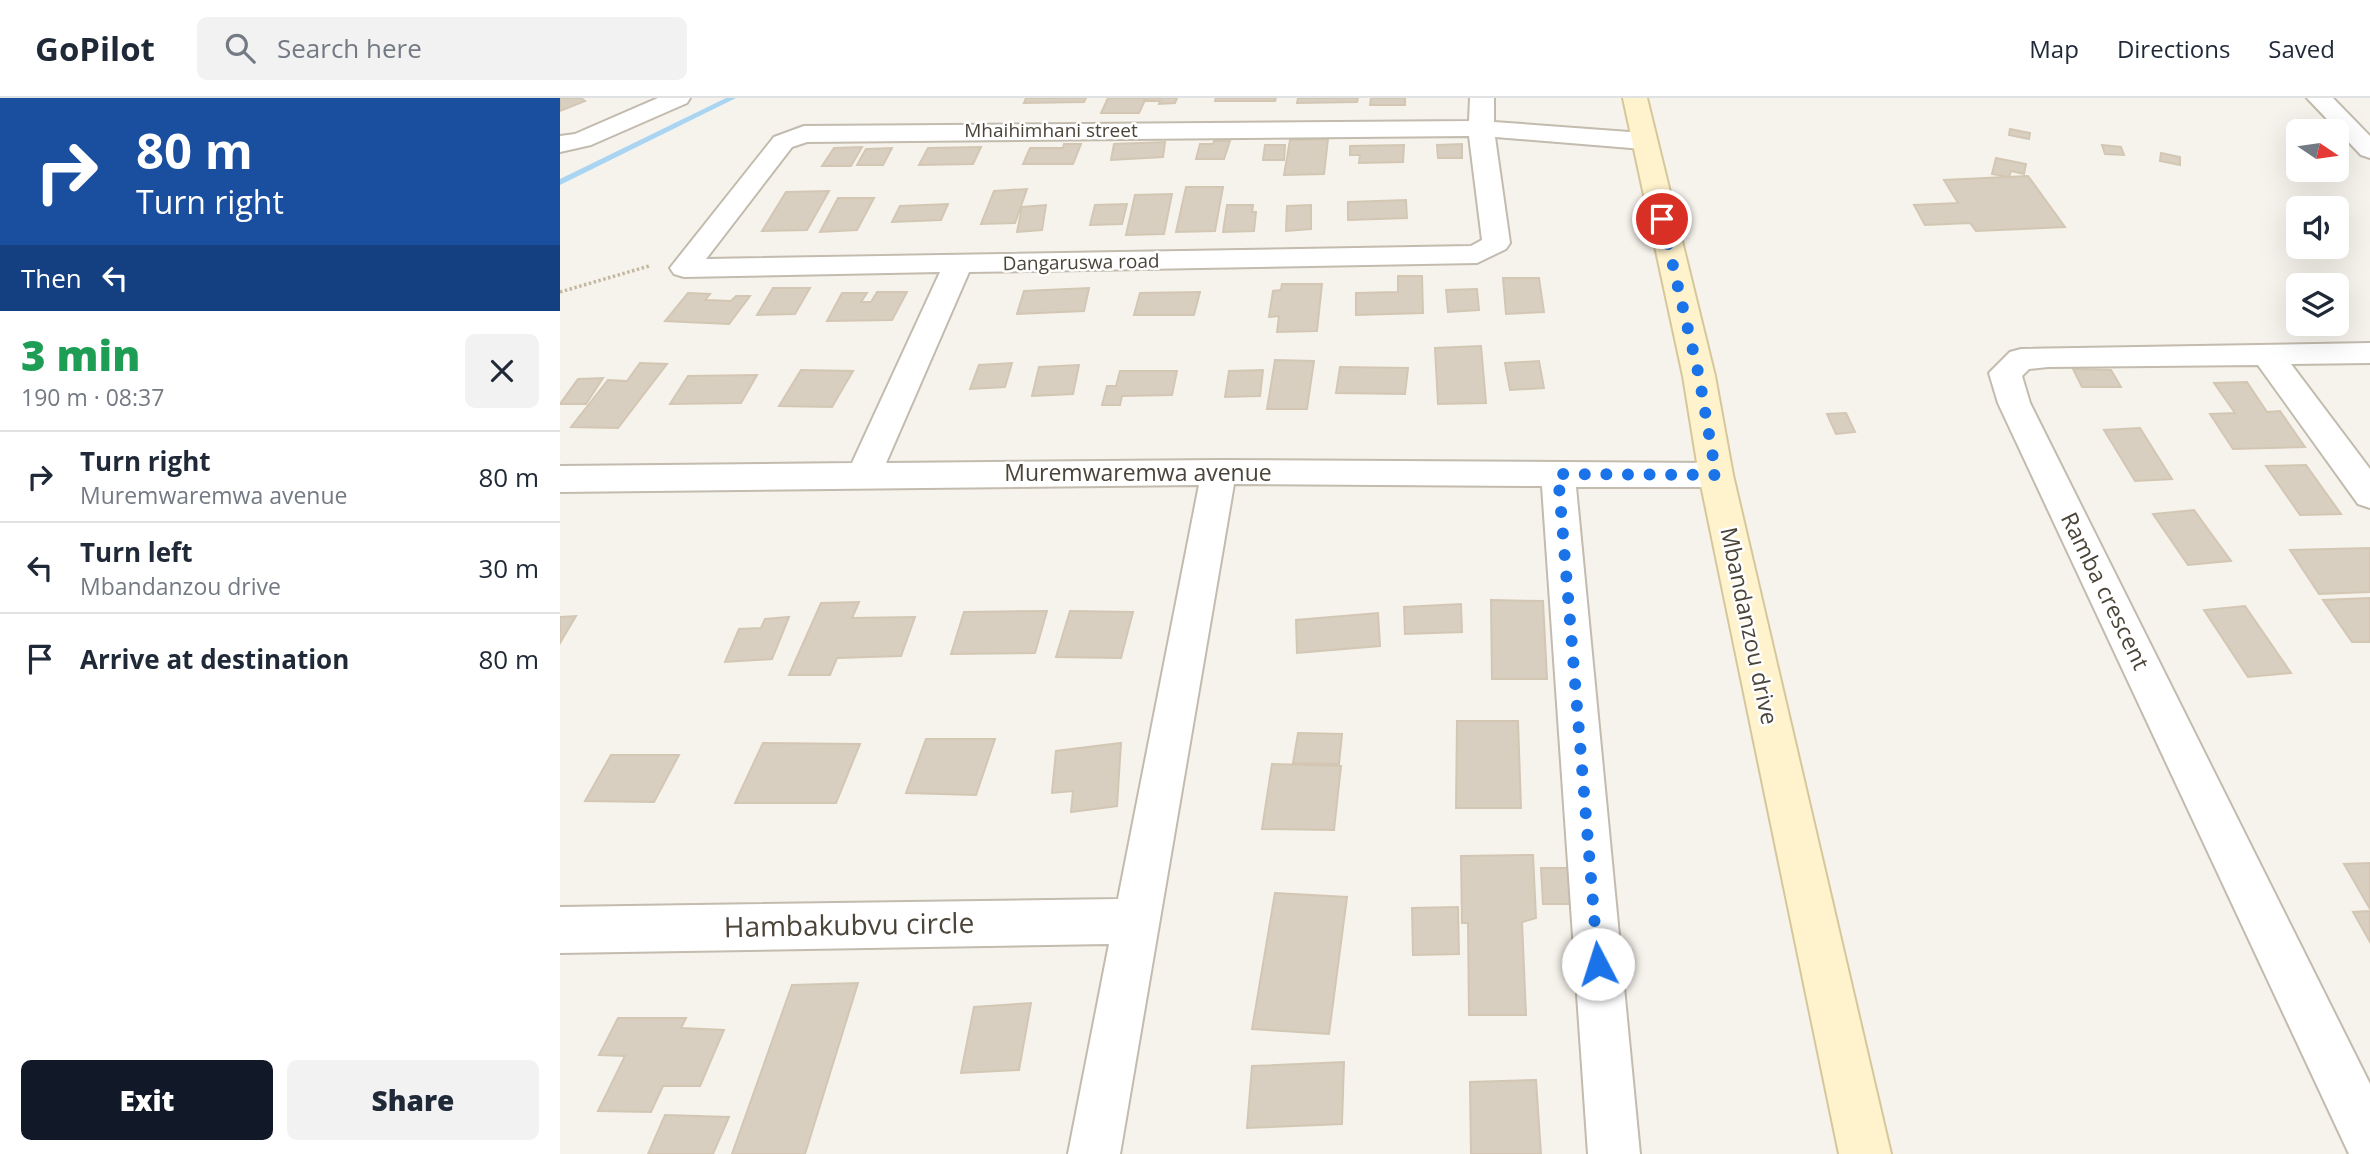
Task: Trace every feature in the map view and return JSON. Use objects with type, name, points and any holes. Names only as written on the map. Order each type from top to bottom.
[{"type":"street","points":[[560,144],[582,140],[678,98]]},
{"type":"street","points":[[1481,128],[1482,98]]},
{"type":"street","name":"Mbandanzou drive","points":[[1635,98],[1699,376],[1716,475],[1865,1154]]},
{"type":"street","points":[[2319,98],[2370,149]]},
{"type":"street","points":[[967,131],[981,109]]},
{"type":"street","name":"Mhaihimhani street","points":[[684,268],[783,142],[791,136],[967,131],[1481,128],[1643,141]]},
{"type":"street","name":"Dangaruswa road","points":[[684,268],[1477,254],[1496,243],[1481,128]]},
{"type":"street","points":[[864,475],[958,264]]},
{"type":"street","name":"Ramba crescent","points":[[2370,353],[2048,357],[2021,359],[2005,373],[2014,403],[2370,1140]]},
{"type":"street","points":[[2267,354],[2370,495]]},
{"type":"street","points":[[1094,1154],[1219,472]]},
{"type":"street","name":"Muremwaremwa avenue","points":[[560,478],[1219,472],[1716,475]]},
{"type":"street","points":[[1558,474],[1614,1154]]},
{"type":"street","name":"Hambakubvu circle","points":[[560,930],[1139,920]]},
{"type":"path","points":[[560,292],[596,283],[625,269],[655,265],[684,268]]},
{"type":"building","points":[[560,98],[581,98],[585,101],[560,111]]},
{"type":"building","points":[[1026,98],[1086,98],[1084,102],[1024,103]]},
{"type":"building","points":[[1108,98],[1146,98],[1139,113],[1101,113]]},
{"type":"building","points":[[1146,98],[1177,98],[1175,103],[1159,104],[1160,101],[1144,101]]},
{"type":"building","points":[[1216,98],[1276,98],[1275,101],[1215,101]]},
{"type":"building","points":[[1298,98],[1358,98],[1357,102],[1297,103]]},
{"type":"building","points":[[1371,98],[1405,98],[1405,105],[1370,105]]},
{"type":"building","points":[[2010,129],[2030,133],[2029,139],[2009,135]]},
{"type":"building","points":[[1328,139],[1324,174],[1284,175],[1290,140]]},
{"type":"building","points":[[1214,141],[1230,141],[1224,159],[1196,159],[1200,144],[1213,144]]},
{"type":"building","points":[[1165,142],[1163,157],[1111,160],[1114,144]]},
{"type":"building","points":[[1064,144],[1081,144],[1073,164],[1023,164],[1030,148],[1063,148]]},
{"type":"building","points":[[1462,144],[1462,158],[1438,158],[1437,145]]},
{"type":"building","points":[[1265,145],[1285,145],[1284,160],[1263,160]]},
{"type":"building","points":[[1404,145],[1403,162],[1359,163],[1360,155],[1350,155],[1350,146]]},
{"type":"building","points":[[2102,145],[2121,147],[2124,155],[2105,154]]},
{"type":"building","points":[[862,147],[851,166],[822,166],[834,148]]},
{"type":"building","points":[[981,147],[973,164],[919,165],[928,148]]},
{"type":"building","points":[[892,148],[883,165],[857,165],[866,149]]},
{"type":"building","points":[[2161,153],[2180,157],[2180,165],[2160,161]]},
{"type":"building","points":[[1996,158],[2026,164],[2024,174],[2011,171],[2009,177],[1992,174]]},
{"type":"building","points":[[2028,176],[2065,227],[1976,231],[1970,223],[1925,225],[1914,205],[1958,203],[1944,180]]},
{"type":"building","points":[[1186,187],[1223,187],[1215,231],[1176,232]]},
{"type":"building","points":[[1027,189],[1015,223],[981,224],[994,191]]},
{"type":"building","points":[[829,191],[807,230],[762,231],[786,192]]},
{"type":"building","points":[[1172,194],[1164,234],[1126,235],[1135,195]]},
{"type":"building","points":[[838,198],[874,198],[857,230],[820,232]]},
{"type":"building","points":[[1406,200],[1407,218],[1348,220],[1348,202]]},
{"type":"building","points":[[948,204],[941,220],[892,222],[900,206]]},
{"type":"building","points":[[1127,204],[1122,224],[1090,225],[1095,205]]},
{"type":"building","points":[[1046,205],[1042,230],[1017,232],[1022,207]]},
{"type":"building","points":[[1227,205],[1253,205],[1252,212],[1256,212],[1254,231],[1223,232]]},
{"type":"building","points":[[1311,205],[1311,229],[1286,231],[1287,206]]},
{"type":"building","points":[[1398,276],[1422,276],[1423,313],[1356,315],[1356,293],[1398,292]]},
{"type":"building","points":[[1503,278],[1539,278],[1544,312],[1506,314]]},
{"type":"building","points":[[1282,284],[1322,284],[1317,331],[1277,332],[1279,316],[1269,317],[1273,291],[1281,290]]},
{"type":"building","points":[[773,288],[810,288],[795,314],[757,315]]},
{"type":"building","points":[[1089,288],[1084,311],[1017,314],[1024,291]]},
{"type":"building","points":[[1477,289],[1479,310],[1448,312],[1446,290]]},
{"type":"building","points":[[877,292],[907,292],[892,320],[827,321],[842,293],[867,293],[861,302],[871,302]]},
{"type":"building","points":[[1200,292],[1194,315],[1134,315],[1140,293]]},
{"type":"building","points":[[688,293],[710,294],[705,300],[731,301],[736,296],[750,296],[729,324],[665,321]]},
{"type":"building","points":[[1481,346],[1486,403],[1438,404],[1435,348]]},
{"type":"building","points":[[1275,360],[1314,361],[1307,409],[1267,409]]},
{"type":"building","points":[[1539,361],[1544,388],[1510,390],[1505,363]]},
{"type":"building","points":[[640,363],[667,364],[618,428],[571,427],[608,380],[627,381]]},
{"type":"building","points":[[1012,363],[1005,387],[970,389],[979,365]]},
{"type":"building","points":[[1079,365],[1073,394],[1032,396],[1039,367]]},
{"type":"building","points":[[1340,367],[1408,368],[1405,394],[1336,393]]},
{"type":"building","points":[[2073,369],[2111,370],[2121,387],[2082,387]]},
{"type":"building","points":[[801,370],[853,371],[832,407],[779,406]]},
{"type":"building","points":[[1263,370],[1260,396],[1225,397],[1229,371]]},
{"type":"building","points":[[1120,371],[1177,371],[1172,395],[1122,396],[1120,405],[1102,405],[1107,386],[1116,386]]},
{"type":"building","points":[[757,375],[741,403],[670,404],[688,376]]},
{"type":"building","points":[[603,378],[586,404],[560,404],[578,379]]},
{"type":"building","points":[[2247,382],[2267,412],[2280,411],[2305,447],[2233,449],[2210,414],[2235,413],[2214,383]]},
{"type":"building","points":[[1846,413],[1855,432],[1836,434],[1827,414]]},
{"type":"building","points":[[2140,428],[2172,479],[2135,481],[2104,430]]},
{"type":"building","points":[[2306,465],[2341,514],[2300,515],[2266,466]]},
{"type":"building","points":[[2194,510],[2231,561],[2188,565],[2153,514]]},
{"type":"building","points":[[2370,548],[2370,592],[2319,594],[2290,550]]},
{"type":"building","points":[[2370,598],[2370,642],[2352,642],[2323,600]]},
{"type":"building","points":[[1491,600],[1543,601],[1547,679],[1492,679]]},
{"type":"building","points":[[859,602],[852,618],[915,617],[901,656],[837,658],[830,675],[789,675],[821,603]]},
{"type":"building","points":[[1461,604],[1462,632],[1405,634],[1404,607]]},
{"type":"building","points":[[2245,606],[2291,673],[2248,677],[2204,610]]},
{"type":"building","points":[[1047,611],[1035,653],[951,654],[964,612]]},
{"type":"building","points":[[1070,611],[1133,612],[1121,658],[1056,657]]},
{"type":"building","points":[[1378,613],[1380,646],[1297,653],[1296,620]]},
{"type":"building","points":[[576,616],[560,643],[560,617]]},
{"type":"building","points":[[789,617],[772,659],[725,662],[739,629],[761,628],[765,619]]},
{"type":"building","points":[[1457,721],[1518,721],[1521,808],[1456,808]]},
{"type":"building","points":[[1298,733],[1342,734],[1339,764],[1293,763]]},
{"type":"building","points":[[926,739],[995,739],[976,795],[906,793]]},
{"type":"building","points":[[763,743],[860,744],[836,803],[735,803]]},
{"type":"building","points":[[1121,743],[1117,806],[1071,812],[1073,791],[1052,793],[1056,751]]},
{"type":"building","points":[[611,755],[679,755],[654,802],[585,801]]},
{"type":"building","points":[[1272,764],[1341,766],[1334,830],[1262,829]]},
{"type":"building","points":[[1533,855],[1536,918],[1522,922],[1526,1015],[1469,1015],[1468,923],[1462,923],[1461,856]]},
{"type":"building","points":[[2370,863],[2370,909],[2344,864]]},
{"type":"building","points":[[1541,868],[1570,868],[1573,904],[1543,904]]},
{"type":"building","points":[[1275,893],[1347,897],[1329,1034],[1252,1029]]},
{"type":"building","points":[[1458,907],[1459,954],[1413,955],[1412,908]]},
{"type":"building","points":[[2370,911],[2370,942],[2353,912]]},
{"type":"building","points":[[858,983],[805,1154],[732,1154],[792,985]]},
{"type":"building","points":[[1031,1003],[1019,1070],[961,1073],[974,1007]]},
{"type":"building","points":[[618,1018],[686,1018],[681,1028],[724,1030],[700,1086],[663,1086],[651,1112],[598,1111],[625,1056],[599,1055]]},
{"type":"building","points":[[1344,1062],[1342,1124],[1247,1128],[1252,1066]]},
{"type":"building","points":[[1536,1080],[1541,1154],[1471,1154],[1470,1082]]},
{"type":"building","points":[[665,1115],[729,1117],[713,1154],[648,1154]]},
{"type":"waterway","points":[[560,182],[732,98]]},
{"type":"route","points":[[1598,964],[1558,474],[1716,475],[1699,376],[1662,219]]}]
